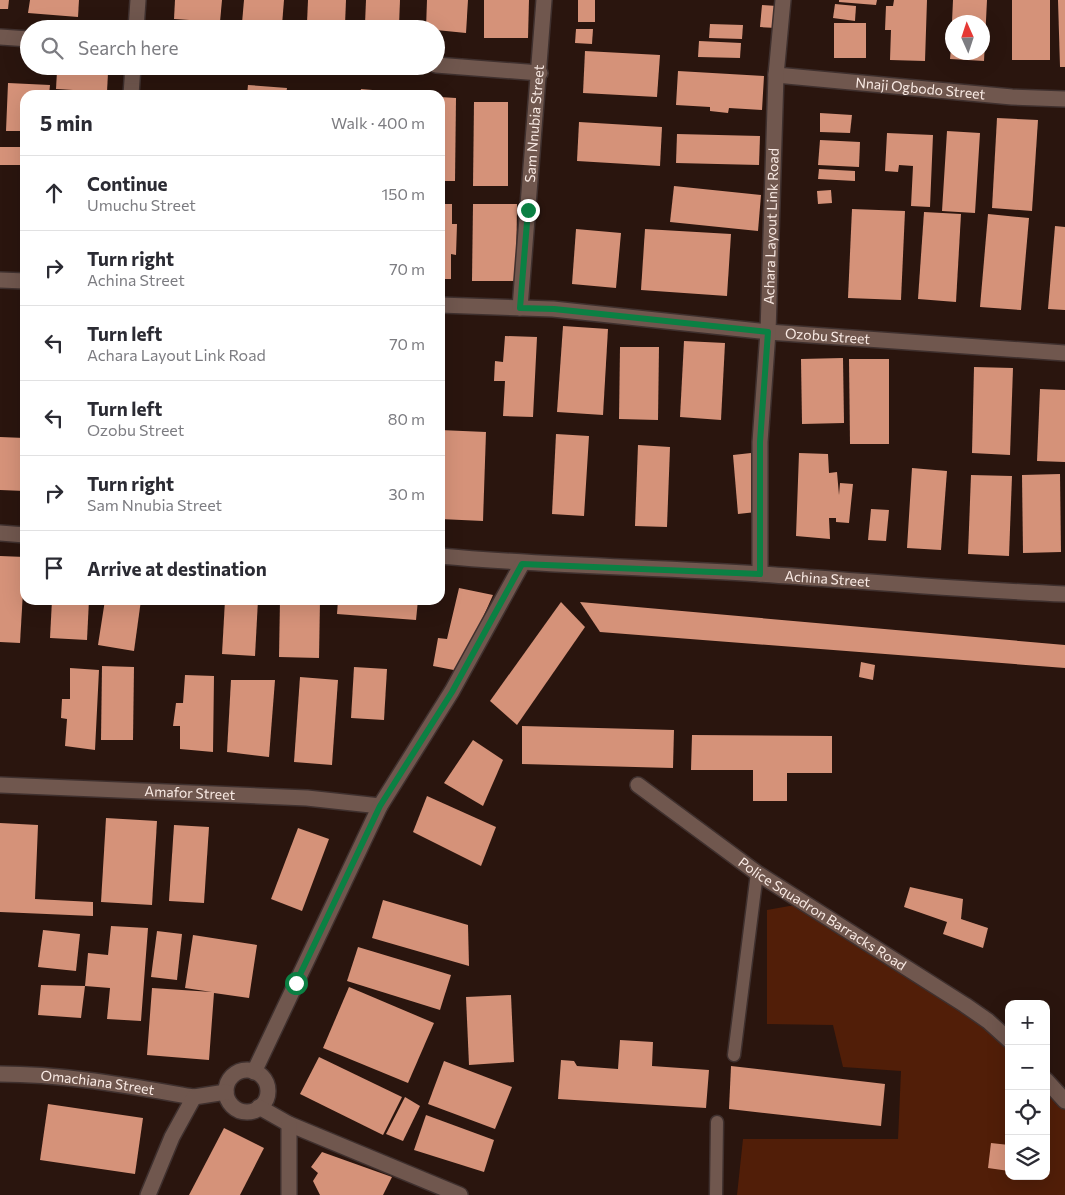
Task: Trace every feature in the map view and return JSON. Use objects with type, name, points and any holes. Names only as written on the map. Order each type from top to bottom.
[{"type":"street","points":[[137,20],[138,0]]},
{"type":"street","name":"Sam Nnubia Street","points":[[520,308],[540,73],[544,0]]},
{"type":"street","name":"Achara Layout Link Road","points":[[760,574],[760,442],[768,332],[776,75],[783,0]]},
{"type":"street","points":[[0,37],[20,38]]},
{"type":"street","points":[[445,67],[540,73]]},
{"type":"street","points":[[131,90],[132,75]]},
{"type":"street","name":"Nnaji Ogbodo Street","points":[[776,75],[1002,96],[1065,99]]},
{"type":"street","points":[[0,280],[20,281]]},
{"type":"street","name":"Ozobu Street","points":[[445,305],[554,309],[768,332],[1065,353]]},
{"type":"street","points":[[0,533],[20,535]]},
{"type":"street","name":"Achina Street","points":[[445,556],[522,564],[760,574],[958,589],[1065,594]]},
{"type":"street","points":[[254,1072],[380,806],[452,692],[522,564]]},
{"type":"street","name":"Amafor Street","points":[[0,785],[307,798],[380,806]]},
{"type":"street","name":"Police Squadron Barracks Road","points":[[638,785],[757,873],[965,1005],[1005,1037]]},
{"type":"street","points":[[242,1071],[254,1072],[263,1078],[268,1090],[265,1101],[259,1108],[248,1112],[236,1109],[228,1100],[226,1092],[232,1077],[242,1071]]},
{"type":"street","name":"Omachiana Street","points":[[0,1074],[60,1076],[122,1084],[194,1098]]},
{"type":"street","points":[[1050,1084],[1065,1101]]},
{"type":"street","points":[[148,1195],[172,1137],[194,1098],[226,1092]]},
{"type":"street","points":[[259,1108],[289,1124],[460,1195]]},
{"type":"street","points":[[289,1124],[289,1195]]},
{"type":"lane","points":[[734,1055],[757,873]]},
{"type":"lane","points":[[716,1195],[717,1122]]},
{"type":"shaded area","points":[[795,905],[992,1031],[1005,1044],[1005,1180],[1050,1180],[1050,1091],[1065,1108],[1065,1195],[737,1195],[743,1139],[898,1139],[901,1071],[843,1067],[833,1025],[767,1024],[767,910]]},
{"type":"building","points":[[0,0],[9,0],[8,9],[0,9]]},
{"type":"building","points":[[30,0],[79,0],[78,17],[28,13]]},
{"type":"building","points":[[175,0],[222,0],[220,20],[174,19]]},
{"type":"building","points":[[244,0],[284,0],[282,20],[242,20]]},
{"type":"building","points":[[308,0],[346,0],[345,20],[307,20]]},
{"type":"building","points":[[366,0],[400,0],[399,20],[365,20]]},
{"type":"building","points":[[427,0],[468,0],[466,33],[445,31],[445,20],[426,20]]},
{"type":"building","points":[[484,0],[529,0],[528,38],[484,38]]},
{"type":"building","points":[[578,0],[595,0],[595,22],[578,22]]},
{"type":"building","points":[[839,0],[877,0],[876,5],[839,2]]},
{"type":"building","points":[[894,0],[927,0],[925,61],[890,60],[891,30],[885,30],[886,6],[893,6]]},
{"type":"building","points":[[953,0],[987,0],[986,15],[952,15]]},
{"type":"building","points":[[1012,0],[1050,0],[1050,60],[1012,60]]},
{"type":"building","points":[[1058,0],[1065,0],[1065,67],[1060,67]]},
{"type":"building","points":[[835,4],[856,6],[855,21],[833,18]]},
{"type":"building","points":[[762,5],[777,6],[776,28],[760,27]]},
{"type":"building","points":[[834,23],[866,23],[866,58],[834,58]]},
{"type":"building","points":[[710,24],[743,25],[742,39],[709,38]]},
{"type":"building","points":[[576,29],[593,29],[592,44],[575,43]]},
{"type":"building","points":[[699,41],[741,43],[740,58],[698,57]]},
{"type":"building","points":[[585,51],[660,55],[657,97],[583,93]]},
{"type":"building","points":[[678,71],[764,76],[762,110],[729,108],[728,113],[710,111],[710,107],[676,105]]},
{"type":"building","points":[[57,75],[108,75],[107,90],[56,89]]},
{"type":"building","points":[[8,83],[50,85],[50,90],[20,90],[20,131],[6,131]]},
{"type":"building","points":[[248,85],[287,88],[287,90],[248,90]]},
{"type":"building","points":[[445,97],[456,98],[455,181],[445,181]]},
{"type":"building","points":[[474,102],[508,102],[508,186],[473,186]]},
{"type":"building","points":[[820,113],[852,115],[850,133],[820,132]]},
{"type":"building","points":[[997,118],[1038,120],[1032,211],[992,208]]},
{"type":"building","points":[[579,122],[662,127],[660,166],[577,161]]},
{"type":"building","points":[[947,131],[980,133],[975,213],[942,211]]},
{"type":"building","points":[[887,133],[933,135],[930,207],[911,206],[913,166],[899,165],[898,172],[885,171]]},
{"type":"building","points":[[677,134],[760,136],[759,165],[676,163]]},
{"type":"building","points":[[820,140],[860,142],[859,167],[818,165]]},
{"type":"building","points":[[0,147],[20,147],[20,165],[0,165]]},
{"type":"building","points":[[819,169],[855,171],[855,181],[818,179]]},
{"type":"building","points":[[674,186],[761,195],[758,231],[670,222]]},
{"type":"building","points":[[831,190],[832,203],[818,204],[817,191]]},
{"type":"building","points":[[445,204],[452,204],[452,224],[457,224],[456,255],[451,254],[451,279],[445,279]]},
{"type":"building","points":[[473,204],[517,204],[516,281],[472,281]]},
{"type":"building","points":[[852,209],[905,211],[901,300],[848,298]]},
{"type":"building","points":[[924,212],[961,214],[956,302],[918,299]]},
{"type":"building","points":[[988,214],[1029,218],[1021,310],[980,307]]},
{"type":"building","points":[[1055,226],[1065,227],[1065,310],[1048,309]]},
{"type":"building","points":[[576,229],[621,233],[616,288],[572,284]]},
{"type":"building","points":[[645,229],[731,234],[727,296],[641,290]]},
{"type":"building","points":[[563,326],[608,329],[603,415],[557,412]]},
{"type":"building","points":[[505,336],[537,337],[533,417],[503,416],[505,381],[494,381],[495,361],[503,362]]},
{"type":"building","points":[[684,341],[725,343],[721,420],[680,417]]},
{"type":"building","points":[[620,347],[659,347],[658,420],[619,419]]},
{"type":"building","points":[[843,358],[844,423],[802,424],[801,359]]},
{"type":"building","points":[[849,359],[889,359],[889,444],[850,444]]},
{"type":"building","points":[[974,367],[1013,368],[1010,455],[972,453]]},
{"type":"building","points":[[1040,389],[1065,390],[1065,462],[1037,461]]},
{"type":"building","points":[[445,430],[486,432],[483,521],[445,519]]},
{"type":"building","points":[[556,434],[589,436],[584,516],[552,514]]},
{"type":"building","points":[[0,437],[20,438],[20,491],[0,490]]},
{"type":"building","points":[[638,445],[670,447],[667,527],[635,526]]},
{"type":"building","points":[[751,453],[756,512],[738,514],[733,455]]},
{"type":"building","points":[[799,453],[828,454],[829,473],[837,472],[839,495],[840,483],[853,484],[849,523],[836,522],[836,518],[829,518],[830,539],[796,536]]},
{"type":"building","points":[[912,468],[947,471],[941,550],[907,548]]},
{"type":"building","points":[[1060,474],[1061,552],[1023,553],[1022,475]]},
{"type":"building","points":[[971,475],[1012,476],[1009,556],[968,554]]},
{"type":"building","points":[[871,509],[889,510],[886,541],[868,540]]},
{"type":"building","points":[[0,556],[20,557],[20,605],[22,605],[20,643],[0,642]]},
{"type":"building","points":[[459,588],[493,595],[459,671],[433,666],[438,638],[447,639]]},
{"type":"building","points":[[561,602],[585,627],[517,725],[490,701]]},
{"type":"building","points":[[580,602],[1065,645],[1065,668],[600,632]]},
{"type":"building","points":[[52,605],[89,605],[87,640],[50,638]]},
{"type":"building","points":[[104,605],[140,605],[134,651],[98,645]]},
{"type":"building","points":[[225,605],[258,605],[255,656],[222,654]]},
{"type":"building","points":[[280,605],[320,605],[319,658],[279,657]]},
{"type":"building","points":[[338,605],[418,605],[416,620],[337,614]]},
{"type":"building","points":[[861,662],[875,665],[873,680],[859,677]]},
{"type":"building","points":[[102,666],[134,667],[133,740],[101,740]]},
{"type":"building","points":[[354,667],[387,669],[384,720],[351,718]]},
{"type":"building","points":[[70,668],[99,670],[95,750],[65,746],[67,719],[61,718],[62,699],[70,699]]},
{"type":"building","points":[[185,675],[214,676],[213,752],[180,749],[180,726],[173,726],[176,703],[183,703]]},
{"type":"building","points":[[300,677],[338,680],[332,765],[294,762]]},
{"type":"building","points":[[231,680],[275,680],[269,757],[227,752]]},
{"type":"building","points":[[522,726],[674,730],[673,768],[522,764]]},
{"type":"building","points":[[692,735],[832,736],[832,773],[787,773],[787,801],[753,801],[753,770],[691,770]]},
{"type":"building","points":[[473,740],[503,760],[483,806],[444,783]]},
{"type":"building","points":[[427,796],[496,827],[481,866],[413,832]]},
{"type":"building","points":[[106,818],[157,821],[152,905],[101,902]]},
{"type":"building","points":[[0,823],[38,825],[35,899],[93,902],[93,916],[0,912]]},
{"type":"building","points":[[174,825],[209,827],[204,903],[169,901]]},
{"type":"building","points":[[298,828],[329,839],[302,911],[271,899]]},
{"type":"building","points":[[910,887],[963,899],[961,919],[988,928],[983,948],[943,934],[947,922],[904,907]]},
{"type":"building","points":[[383,900],[468,925],[469,966],[372,938]]},
{"type":"building","points":[[111,926],[148,928],[141,1021],[107,1019],[110,988],[85,986],[88,953],[108,955]]},
{"type":"building","points":[[43,930],[80,934],[76,971],[38,967]]},
{"type":"building","points":[[157,931],[182,934],[177,980],[151,977]]},
{"type":"building","points":[[193,935],[257,945],[249,998],[214,993],[209,1060],[147,1055],[152,988],[212,992],[185,988]]},
{"type":"building","points":[[358,947],[451,975],[440,1010],[347,981]]},
{"type":"building","points":[[41,985],[85,986],[81,1018],[38,1015]]},
{"type":"building","points":[[349,987],[434,1023],[408,1083],[323,1048]]},
{"type":"building","points":[[511,995],[514,1062],[469,1065],[466,997]]},
{"type":"building","points":[[620,1040],[653,1042],[652,1066],[709,1070],[706,1108],[558,1099],[561,1060],[574,1061],[577,1066],[618,1069]]},
{"type":"building","points":[[319,1057],[402,1097],[383,1135],[300,1094]]},
{"type":"building","points":[[444,1061],[512,1087],[495,1129],[428,1104]]},
{"type":"building","points":[[731,1066],[885,1084],[881,1126],[729,1109]]},
{"type":"building","points":[[405,1097],[420,1106],[403,1141],[386,1134]]},
{"type":"building","points":[[48,1104],[143,1118],[135,1174],[40,1160]]},
{"type":"building","points":[[426,1115],[494,1140],[484,1172],[414,1150]]},
{"type":"building","points":[[224,1128],[264,1148],[240,1195],[189,1195]]},
{"type":"building","points":[[991,1143],[1005,1145],[1005,1170],[988,1168]]},
{"type":"building","points":[[322,1152],[392,1177],[383,1195],[320,1195],[313,1181],[318,1173],[311,1167]]},
{"type":"route","points":[[296,983],[380,806],[452,692],[522,564],[760,574],[760,442],[768,332],[554,309],[520,308],[528,210]]}]
